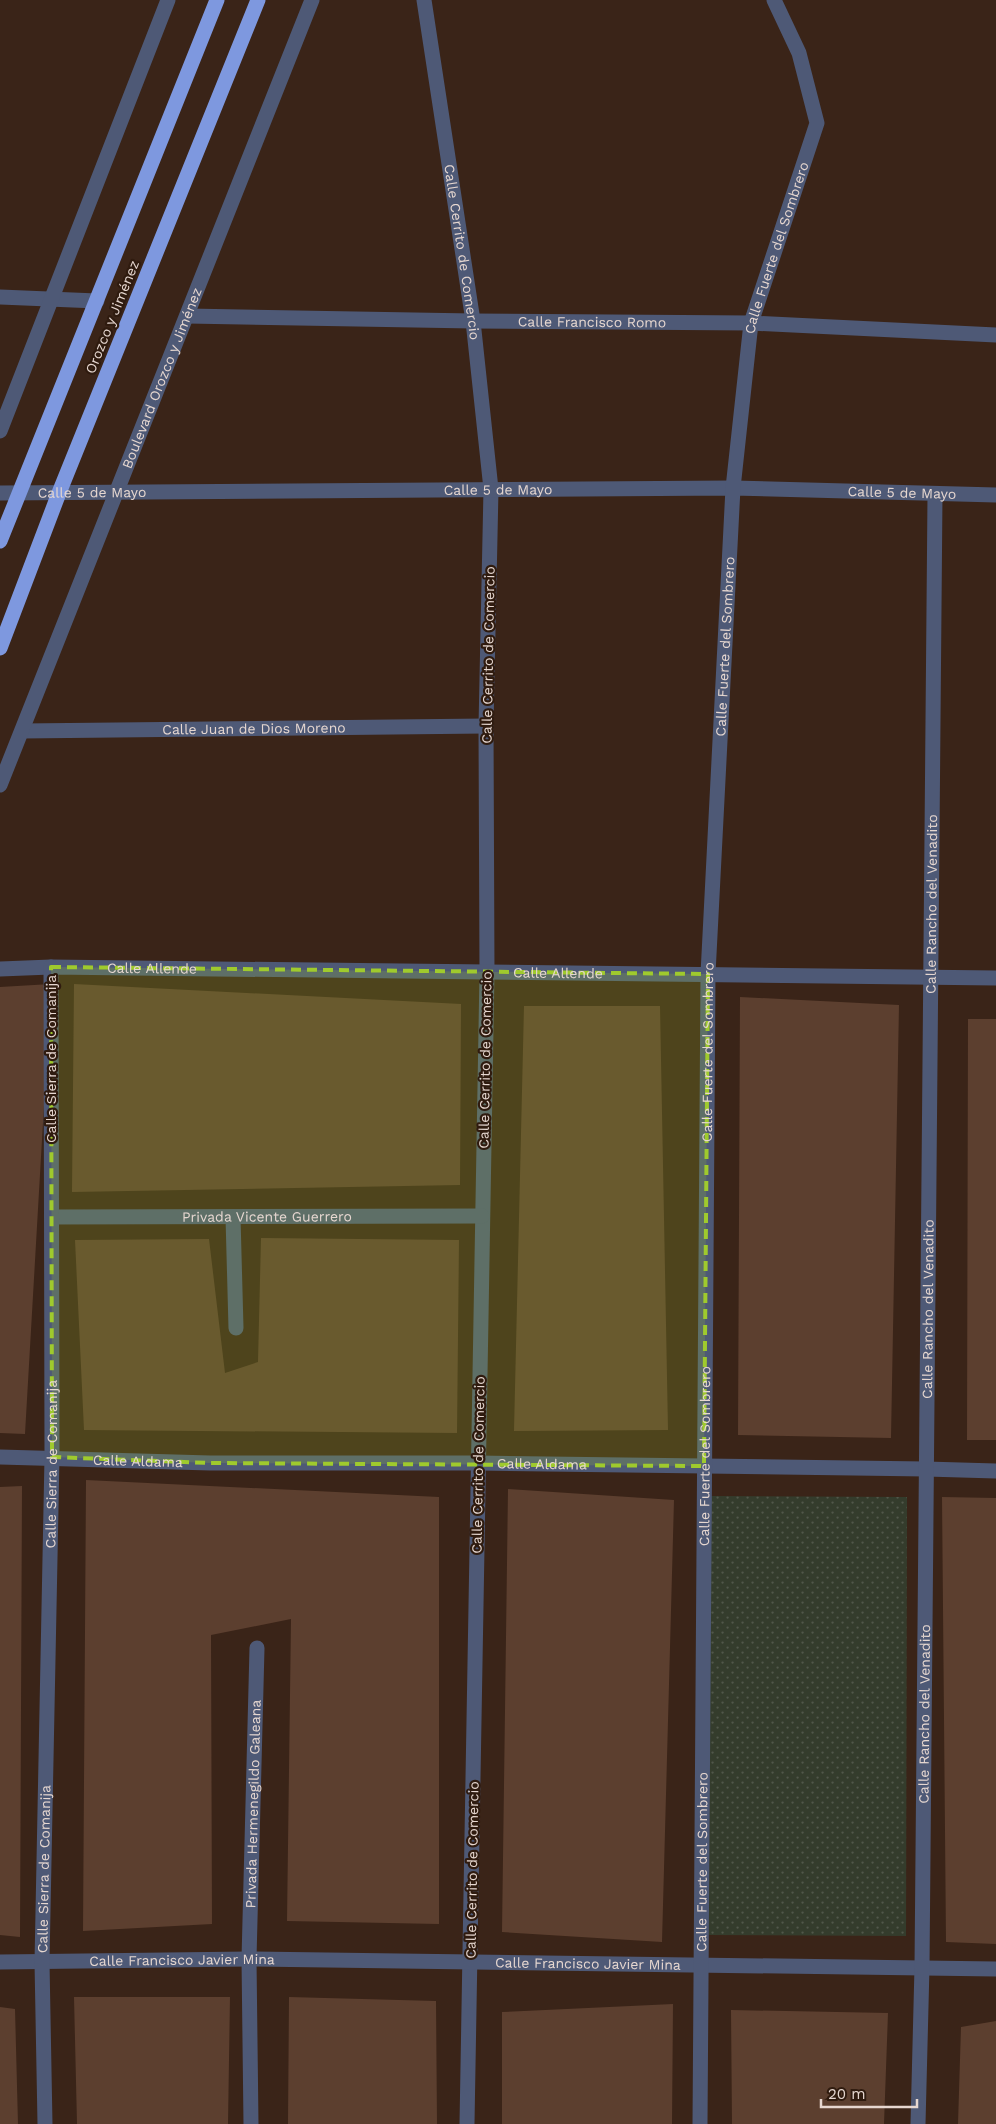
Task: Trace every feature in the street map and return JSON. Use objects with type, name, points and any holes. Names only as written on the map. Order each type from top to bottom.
[{"type":"highway","name":"Orozco y Jiménez","points":[[0,541],[217,0]]},
{"type":"highway","name":"Orozco y Jiménez","points":[[0,648],[59,493],[258,0]]},
{"type":"street","points":[[0,432],[168,0]]},
{"type":"street","name":"Boulevard Orozco y Jiménez","points":[[0,785],[118,493],[312,0]]},
{"type":"street","name":"Calle Cerrito de Comercio","points":[[424,0],[473,321],[491,489],[486,726],[487,972],[467,2124]]},
{"type":"street","name":"Calle Fuerte del Sombrero","points":[[700,2124],[708,974],[733,488],[751,323],[817,123],[799,53],[774,0]]},
{"type":"street","points":[[0,297],[52,301],[97,301]]},
{"type":"street","name":"Calle Francisco Romo","points":[[187,316],[751,323],[996,335]]},
{"type":"street","name":"Calle 5 de Mayo","points":[[0,493],[733,488],[996,495]]},
{"type":"street","name":"Calle Rancho del Venadito","points":[[918,2124],[922,1967],[935,494]]},
{"type":"street","name":"Calle Juan de Dios Moreno","points":[[22,731],[486,726]]},
{"type":"street","name":"Calle Allende","points":[[0,968],[51,967],[996,978]]},
{"type":"street","name":"Calle Sierra de Comanija","points":[[44,2124],[42,1962],[52,1457],[51,967]]},
{"type":"street","name":"Privada Vicente Guerrero","points":[[52,1217],[482,1216]]},
{"type":"street","points":[[233,1217],[236,1328]]},
{"type":"street","name":"Calle Aldama","points":[[0,1456],[210,1463],[478,1463],[926,1469],[996,1472]]},
{"type":"street","name":"Privada Hermenegildo Galeana","points":[[252,2124],[250,1960],[257,1648]]},
{"type":"street","name":"Calle Francisco Javier Mina","points":[[0,1962],[250,1960],[996,1969]]},
{"type":"highlighted area","points":[[51,967],[708,974],[704,1466],[210,1463],[52,1457]]},
{"type":"green space","points":[[710,1496],[907,1497],[906,1936],[709,1935]]},
{"type":"building","points":[[51,984],[25,1434],[0,1433],[0,987]]},
{"type":"building","points":[[74,984],[461,1004],[460,1185],[72,1192]]},
{"type":"building","points":[[740,997],[899,1005],[891,1438],[738,1435]]},
{"type":"building","points":[[524,1006],[660,1006],[668,1430],[514,1431]]},
{"type":"building","points":[[968,1019],[996,1019],[996,1440],[967,1440]]},
{"type":"building","points":[[261,1238],[459,1240],[457,1433],[84,1430],[75,1240],[209,1239],[225,1373],[258,1362]]},
{"type":"building","points":[[86,1480],[439,1497],[439,1924],[287,1921],[291,1619],[211,1635],[212,1924],[83,1931]]},
{"type":"building","points":[[22,1486],[20,1937],[0,1935],[0,1487]]},
{"type":"building","points":[[508,1489],[674,1500],[662,1942],[502,1932]]},
{"type":"building","points":[[942,1497],[996,1498],[996,1944],[946,1942]]},
{"type":"building","points":[[74,1997],[230,1997],[228,2124],[77,2124]]},
{"type":"building","points":[[289,1997],[436,2001],[437,2124],[288,2124]]},
{"type":"building","points":[[673,2004],[672,2124],[502,2124],[502,2012]]},
{"type":"building","points":[[0,2007],[15,2009],[18,2124],[0,2124]]},
{"type":"building","points":[[731,2010],[888,2013],[884,2124],[732,2124]]},
{"type":"building","points":[[996,2021],[996,2124],[958,2124],[961,2027]]}]
